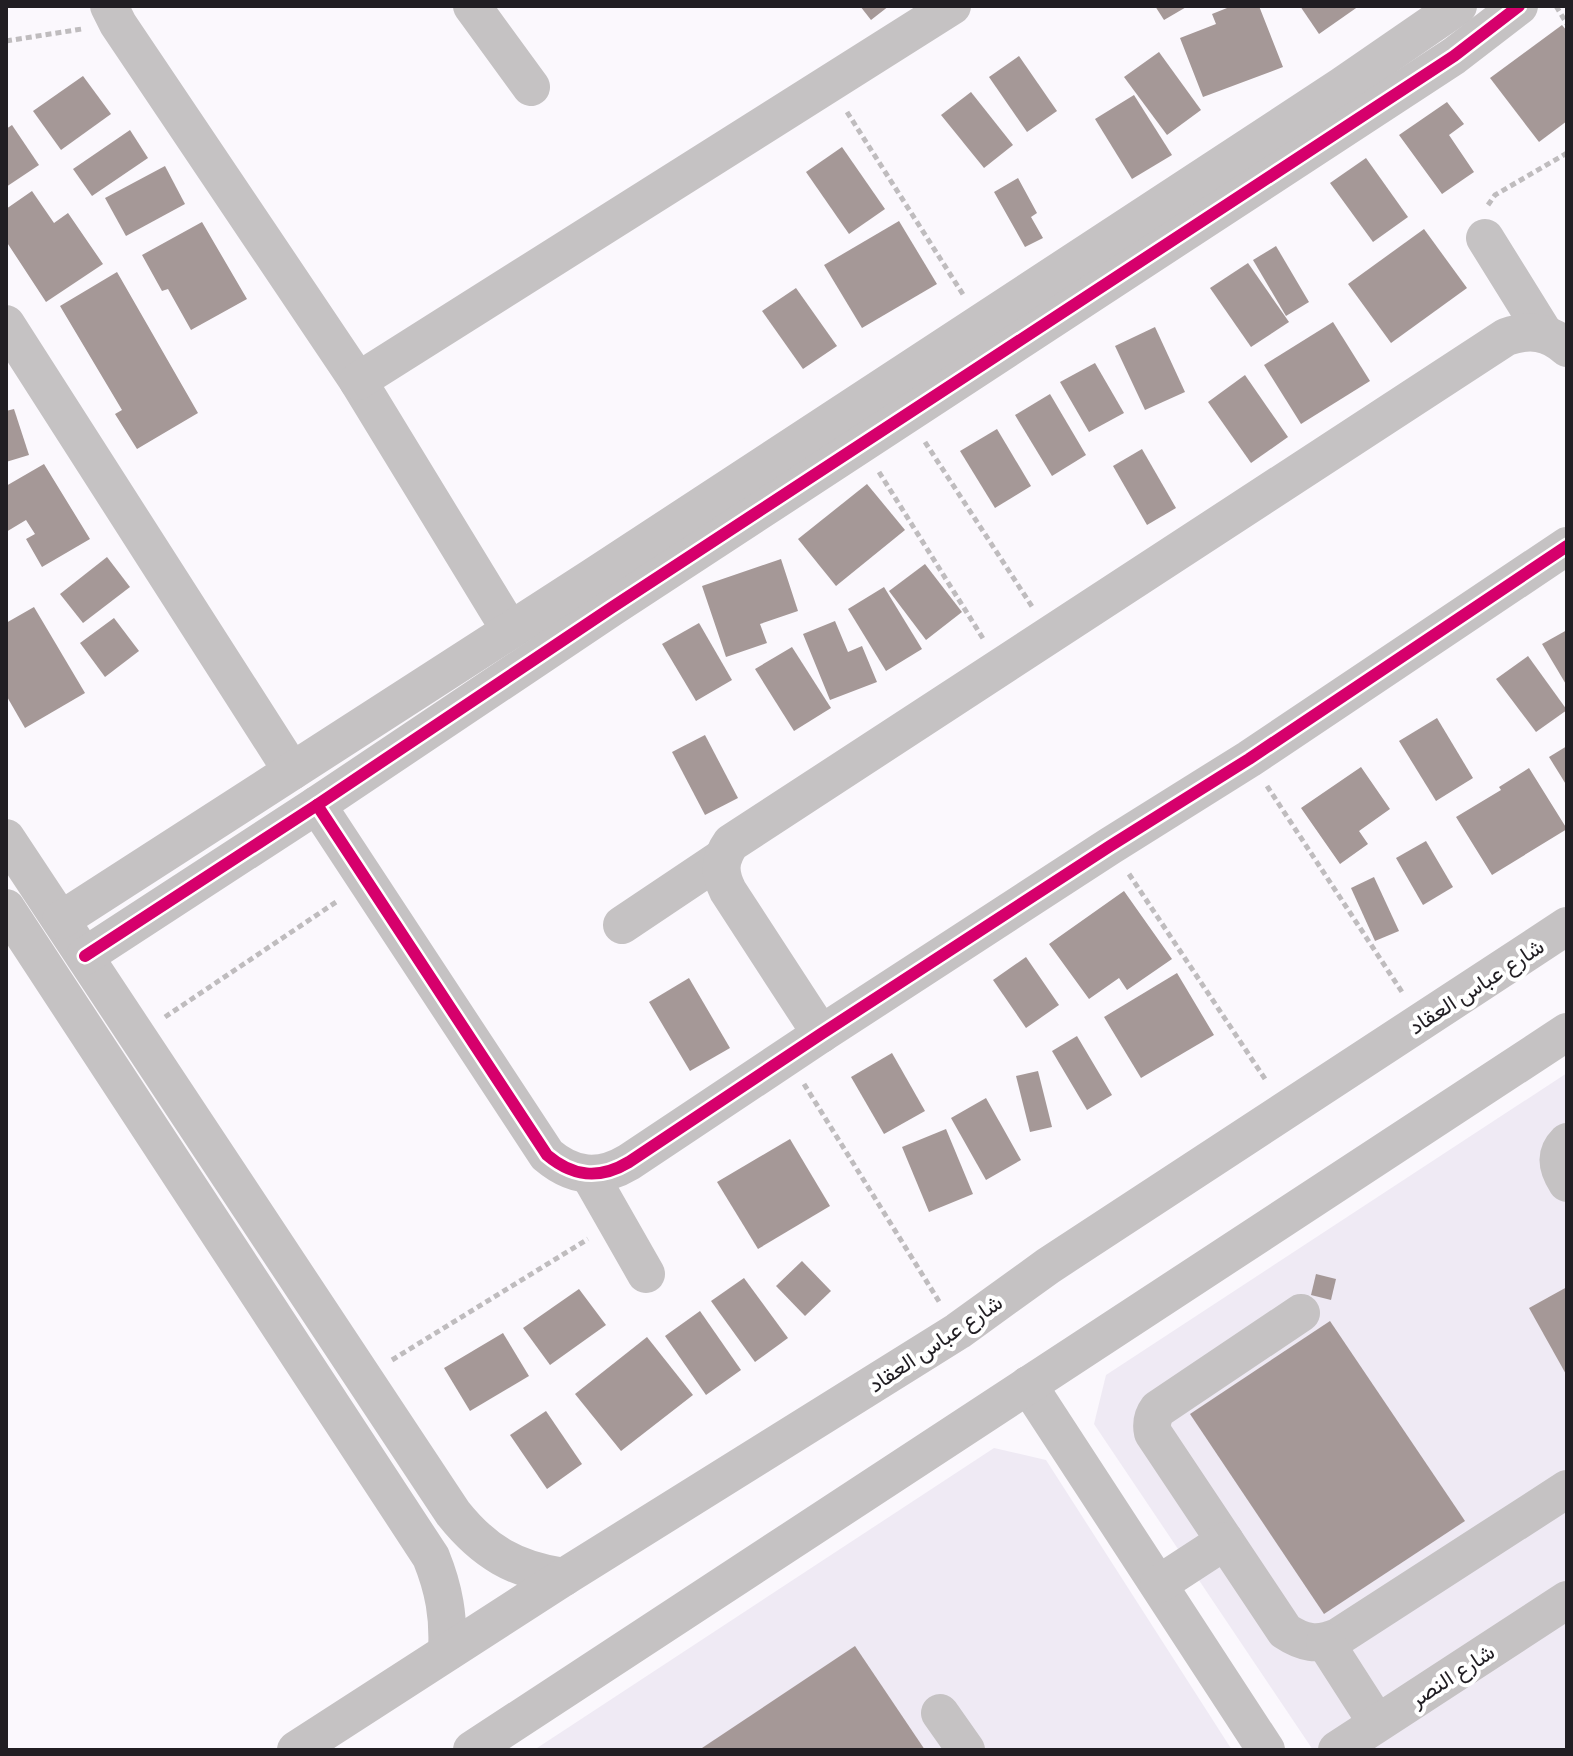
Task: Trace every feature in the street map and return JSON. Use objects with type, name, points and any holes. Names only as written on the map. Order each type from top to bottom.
[{"type":"street","points":[[472,6],[531,87]]},
{"type":"street","points":[[358,381],[952,6]]},
{"type":"street","points":[[85,956],[317,805],[602,593],[981,323],[1397,50],[1458,6]]},
{"type":"street","points":[[61,920],[510,630],[602,593],[862,444],[1454,56],[1519,6]]},
{"type":"street","points":[[114,15],[358,381],[510,630]]},
{"type":"street","points":[[1485,238],[1555,341]]},
{"type":"street","points":[[6,324],[292,771]]},
{"type":"street","points":[[821,1034],[728,891],[720,870],[722,858],[731,843],[1506,337],[1531,331],[1555,341]]},
{"type":"street","points":[[317,805],[547,1155],[559,1165],[574,1171],[603,1173],[629,1162],[1110,846],[1249,759],[1567,546]]},
{"type":"street","points":[[6,838],[453,1513],[467,1531],[501,1558],[542,1574],[564,1577]]},
{"type":"street","points":[[622,925],[722,858]]},
{"type":"street","points":[[6,908],[431,1557],[446,1603],[447,1652]]},
{"type":"street","name":"شارع عباس العقاد","points":[[296,1750],[564,1577],[958,1331],[1048,1266],[1567,926]]},
{"type":"street","points":[[472,1750],[1567,1032]]},
{"type":"street","points":[[1567,1142],[1558,1160],[1567,1183]]},
{"type":"street","points":[[589,1174],[646,1274]]},
{"type":"street","points":[[1301,1313],[1164,1405],[1154,1415],[1152,1427],[1153,1433],[1285,1631],[1297,1639],[1311,1643],[1338,1637],[1567,1489]]},
{"type":"street","points":[[1028,1385],[1266,1750]]},
{"type":"street","points":[[431,1557],[467,1531]]},
{"type":"street","points":[[1159,1584],[1225,1541]]},
{"type":"street","name":"شارع النصر","points":[[1337,1750],[1567,1600]]},
{"type":"street","points":[[1325,1642],[1377,1723]]},
{"type":"street","points":[[940,1713],[966,1750]]},
{"type":"path","points":[[1556,6],[1567,24]]},
{"type":"path","points":[[6,41],[114,15]]},
{"type":"path","points":[[829,84],[981,323]]},
{"type":"path","points":[[1485,238],[1484,215],[1495,195],[1567,153]]},
{"type":"path","points":[[907,415],[1050,633]]},
{"type":"path","points":[[862,444],[1001,666]]},
{"type":"path","points":[[1249,759],[1422,1022]]},
{"type":"path","points":[[1110,846],[1285,1110]]},
{"type":"path","points":[[138,1035],[367,881]]},
{"type":"path","points":[[787,1057],[958,1331]]},
{"type":"path","points":[[364,1378],[616,1222]]},
{"type":"shaded area","points":[[1567,1073],[1567,1750],[1313,1750],[1094,1424],[1106,1375]]},
{"type":"shaded area","points":[[994,1448],[1046,1460],[1232,1750],[534,1750]]},
{"type":"building","points":[[860,6],[889,6],[871,20]]},
{"type":"building","points":[[1155,6],[1188,6],[1164,20]]},
{"type":"building","points":[[1232,6],[1259,6],[1283,67],[1203,97],[1180,38],[1216,24],[1212,14]]},
{"type":"building","points":[[1300,6],[1359,6],[1319,34]]},
{"type":"building","points":[[1562,25],[1567,31],[1567,121],[1539,142],[1490,78]]},
{"type":"building","points":[[1159,52],[1201,110],[1167,135],[1124,77]]},
{"type":"building","points":[[1019,56],[1057,111],[1027,132],[989,77]]},
{"type":"building","points":[[83,76],[111,114],[61,150],[33,111]]},
{"type":"building","points":[[971,92],[1013,145],[984,168],[941,115]]},
{"type":"building","points":[[1134,95],[1172,155],[1132,179],[1095,119]]},
{"type":"building","points":[[1447,102],[1464,124],[1449,135],[1474,172],[1442,194],[1399,135]]},
{"type":"building","points":[[12,125],[39,165],[6,187],[6,129]]},
{"type":"building","points":[[130,130],[148,158],[92,196],[73,169]]},
{"type":"building","points":[[842,147],[885,209],[849,234],[806,172]]},
{"type":"building","points":[[1366,158],[1408,217],[1373,242],[1330,183]]},
{"type":"building","points":[[165,166],[185,204],[126,236],[105,198]]},
{"type":"building","points":[[1018,178],[1037,213],[1031,217],[1043,238],[1025,247],[994,192]]},
{"type":"building","points":[[32,191],[54,223],[68,213],[103,264],[46,302],[6,241],[6,209]]},
{"type":"building","points":[[899,221],[937,284],[862,328],[824,265]]},
{"type":"building","points":[[202,222],[247,299],[191,330],[168,289],[162,291],[142,255]]},
{"type":"building","points":[[1424,229],[1467,288],[1391,343],[1348,284]]},
{"type":"building","points":[[1276,246],[1309,302],[1286,316],[1253,260]]},
{"type":"building","points":[[1248,263],[1289,322],[1251,347],[1210,288]]},
{"type":"building","points":[[117,272],[198,413],[137,449],[115,414],[122,410],[60,306]]},
{"type":"building","points":[[796,288],[837,346],[803,369],[762,311]]},
{"type":"building","points":[[1333,322],[1370,381],[1301,424],[1264,365]]},
{"type":"building","points":[[1155,327],[1185,392],[1145,410],[1115,346]]},
{"type":"building","points":[[1095,363],[1124,413],[1089,432],[1060,382]]},
{"type":"building","points":[[1245,375],[1288,437],[1251,463],[1208,402]]},
{"type":"building","points":[[1050,394],[1086,455],[1052,476],[1015,415]]},
{"type":"building","points":[[14,409],[29,455],[6,462],[6,411]]},
{"type":"building","points":[[997,429],[1031,486],[995,508],[960,451]]},
{"type":"building","points":[[1142,449],[1176,508],[1147,525],[1113,466]]},
{"type":"building","points":[[44,464],[90,539],[42,567],[26,539],[35,534],[26,520],[6,532],[6,486]]},
{"type":"building","points":[[867,484],[905,530],[836,586],[798,539]]},
{"type":"building","points":[[107,557],[130,587],[83,623],[60,594]]},
{"type":"building","points":[[781,559],[798,611],[760,624],[767,643],[726,657],[702,586]]},
{"type":"building","points":[[925,564],[962,612],[926,640],[889,591]]},
{"type":"building","points":[[884,587],[922,649],[886,671],[848,609]]},
{"type":"building","points":[[34,607],[85,693],[25,728],[6,695],[6,623]]},
{"type":"building","points":[[114,618],[139,651],[105,677],[80,643]]},
{"type":"building","points":[[835,621],[848,652],[862,646],[877,682],[830,700],[803,634]]},
{"type":"building","points":[[699,623],[732,680],[696,701],[662,644]]},
{"type":"building","points":[[1567,630],[1567,686],[1542,644]]},
{"type":"building","points":[[792,647],[831,708],[794,731],[755,669]]},
{"type":"building","points":[[1528,656],[1567,710],[1536,732],[1496,679]]},
{"type":"building","points":[[1437,718],[1473,778],[1436,801],[1399,741]]},
{"type":"building","points":[[705,735],[738,798],[705,815],[672,752]]},
{"type":"building","points":[[1567,746],[1567,786],[1549,757]]},
{"type":"building","points":[[1361,767],[1390,809],[1359,831],[1368,844],[1340,864],[1301,808]]},
{"type":"building","points":[[1529,768],[1567,829],[1492,875],[1456,817],[1501,790],[1499,787]]},
{"type":"building","points":[[1426,841],[1453,887],[1423,905],[1396,858]]},
{"type":"building","points":[[1374,877],[1399,931],[1375,941],[1351,888]]},
{"type":"building","points":[[1124,891],[1172,959],[1127,990],[1119,978],[1089,999],[1049,944]]},
{"type":"building","points":[[1026,957],[1059,1005],[1026,1028],[993,980]]},
{"type":"building","points":[[1177,973],[1214,1035],[1141,1078],[1104,1017]]},
{"type":"building","points":[[689,978],[730,1048],[690,1071],[649,1002]]},
{"type":"building","points":[[1077,1036],[1112,1095],[1087,1110],[1052,1051]]},
{"type":"building","points":[[892,1053],[925,1111],[884,1134],[851,1077]]},
{"type":"building","points":[[1038,1071],[1052,1127],[1030,1132],[1016,1076]]},
{"type":"building","points":[[986,1098],[1021,1160],[986,1180],[951,1118]]},
{"type":"building","points":[[946,1129],[973,1194],[929,1212],[902,1147]]},
{"type":"building","points":[[790,1139],[830,1206],[758,1249],[717,1182]]},
{"type":"building","points":[[802,1261],[831,1291],[805,1316],[776,1286]]},
{"type":"building","points":[[1316,1274],[1336,1279],[1331,1300],[1311,1295]]},
{"type":"building","points":[[744,1278],[788,1338],[755,1362],[711,1301]]},
{"type":"building","points":[[1567,1287],[1567,1376],[1529,1308]]},
{"type":"building","points":[[579,1289],[606,1325],[550,1365],[523,1328]]},
{"type":"building","points":[[700,1311],[741,1370],[706,1395],[665,1336]]},
{"type":"building","points":[[1330,1321],[1465,1521],[1324,1614],[1190,1414]]},
{"type":"building","points":[[503,1333],[529,1376],[470,1411],[444,1368]]},
{"type":"building","points":[[647,1337],[693,1395],[621,1451],[575,1394]]},
{"type":"building","points":[[546,1411],[582,1464],[547,1489],[510,1435]]},
{"type":"building","points":[[855,1646],[925,1750],[699,1750]]},
{"type":"cycle path","points":[[85,956],[1454,56],[1519,6]]},
{"type":"cycle path","points":[[317,805],[547,1155],[576,1172],[607,1172],[629,1162],[1110,846],[1249,759],[1567,546]]}]
